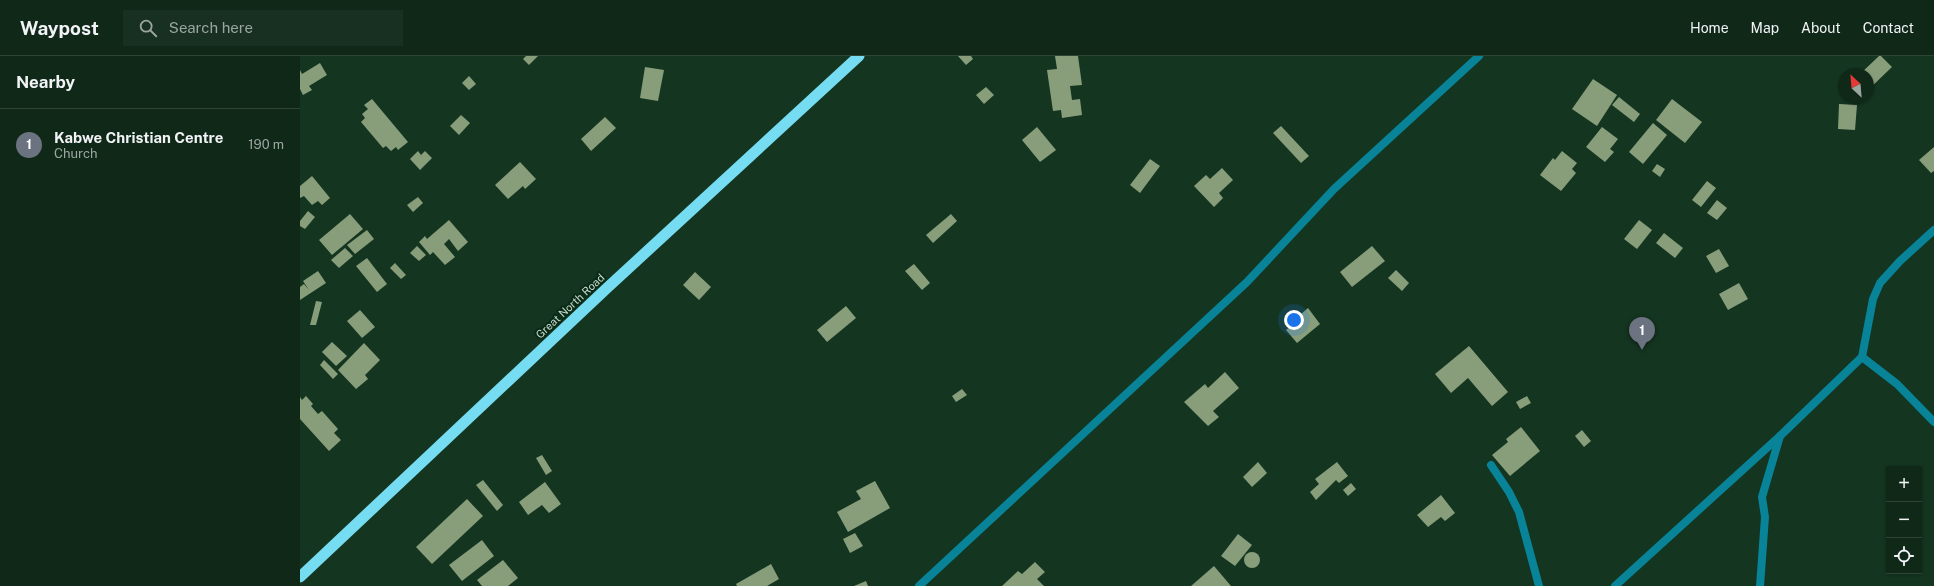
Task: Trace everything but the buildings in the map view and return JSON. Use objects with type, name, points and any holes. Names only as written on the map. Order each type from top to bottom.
[{"type":"highway","name":"Great North Road","points":[[300,576],[607,288],[859,56]]},
{"type":"street","points":[[919,586],[1247,282],[1334,189],[1480,56]]},
{"type":"street","points":[[1615,586],[1780,436],[1862,357],[1873,299],[1880,283],[1900,261],[1934,230]]},
{"type":"street","points":[[1862,357],[1897,384],[1934,422]]},
{"type":"street","points":[[1760,586],[1765,517],[1762,497],[1780,436]]},
{"type":"street","points":[[1491,466],[1509,492],[1519,512],[1539,586]]},
{"type":"place","name":"Kabwe Christian Centre","points":[[1642,350]]}]
